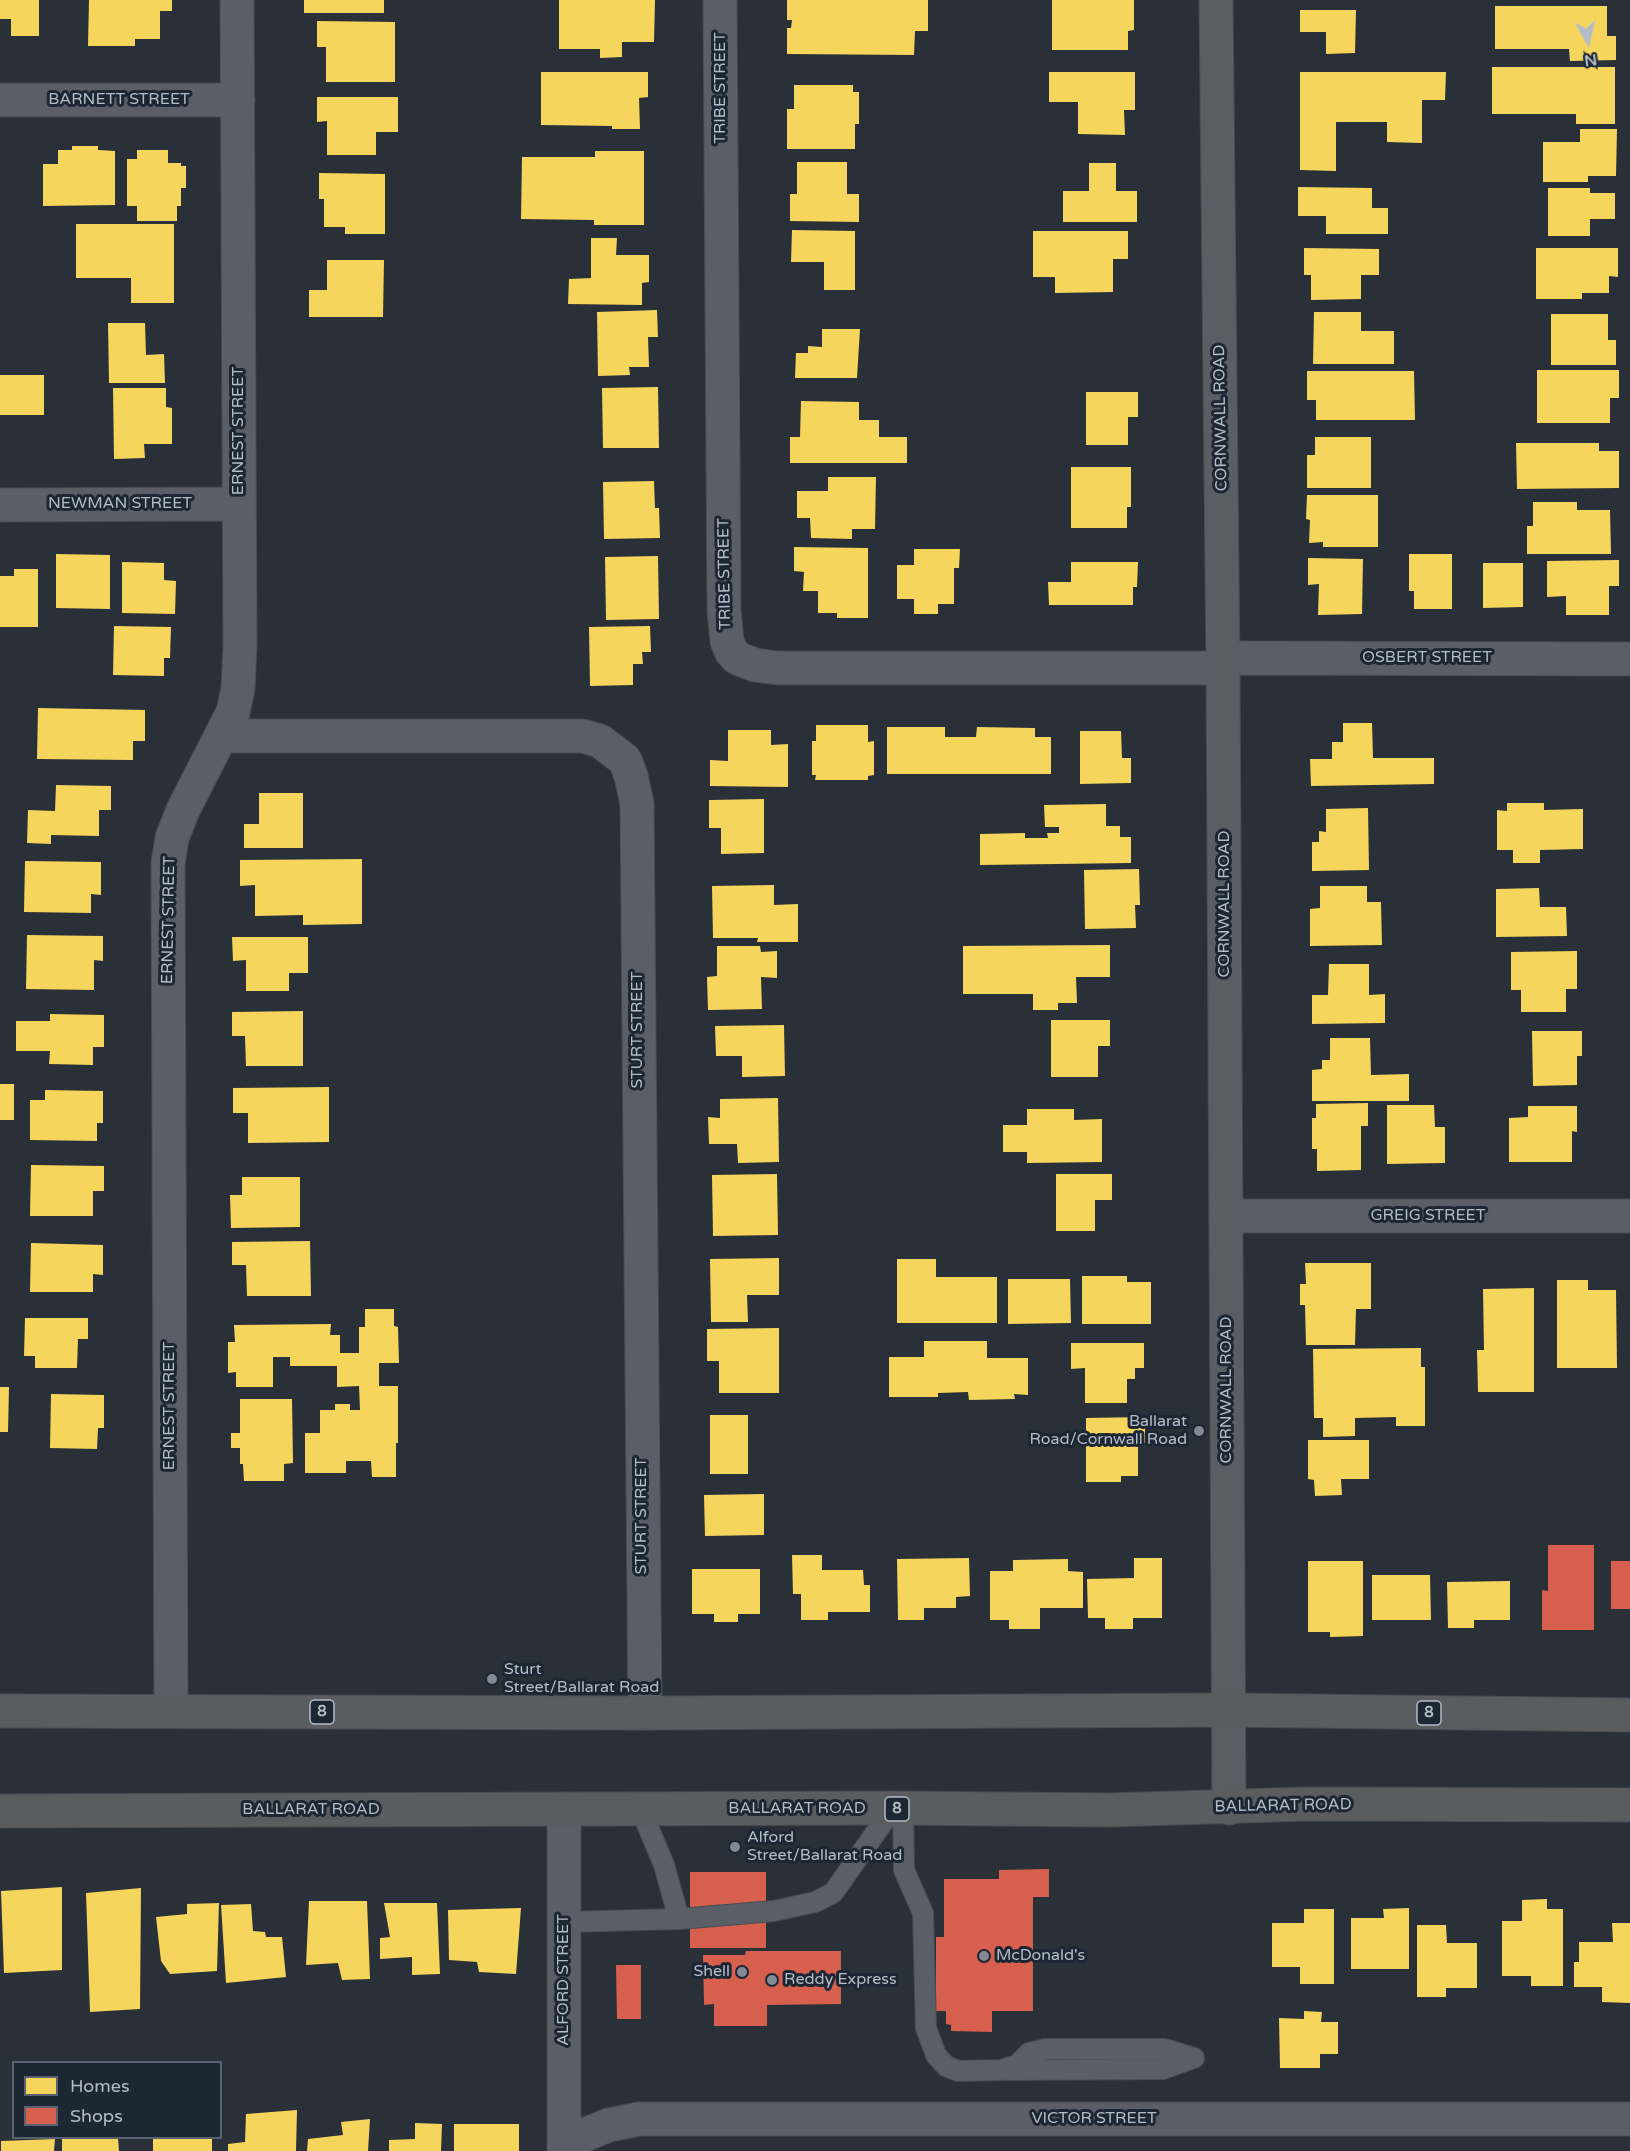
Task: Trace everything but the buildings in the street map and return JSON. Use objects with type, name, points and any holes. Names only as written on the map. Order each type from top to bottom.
[{"type":"highway","name":"8","points":[[0,1712],[645,1713],[1228,1710],[1630,1715]]},
{"type":"highway","name":"BALLARAT ROAD","points":[[0,1811],[1110,1810],[1307,1804],[1630,1805]]},
{"type":"street","name":"ERNEST STREET","points":[[171,1711],[168,863],[172,838],[183,810],[233,712],[238,689],[240,646],[237,0]]},
{"type":"street","name":"TRIBE STREET","points":[[720,0],[724,611],[727,640],[737,658],[755,665],[777,668],[1223,663]]},
{"type":"street","name":"CORNWALL ROAD","points":[[1216,0],[1223,663],[1229,1808]]},
{"type":"street","name":"BARNETT STREET","points":[[0,100],[238,100]]},
{"type":"street","name":"NEWMAN STREET","points":[[0,505],[239,504]]},
{"type":"street","name":"OSBERT STREET","points":[[1223,663],[1630,659]]},
{"type":"street","name":"STURT STREET","points":[[221,736],[583,736],[600,741],[625,760],[632,777],[637,804],[645,1713]]},
{"type":"street","name":"GREIG STREET","points":[[1226,1216],[1630,1216]]},
{"type":"street","name":"ALFORD STREET","points":[[564,1809],[564,2149]]},
{"type":"street","name":"VICTOR STREET","points":[[564,2149],[589,2133],[609,2125],[639,2119],[1630,2119]]},
{"type":"lane","points":[[564,1922],[679,1919],[774,1911],[826,1899],[898,1809]]},
{"type":"lane","points":[[898,1809],[904,1870],[923,1913],[926,2028],[936,2055],[946,2066],[958,2071],[1001,2070],[1017,2065],[1029,2053],[1046,2049],[1165,2049],[1194,2058]]},
{"type":"lane","points":[[641,1810],[664,1865],[679,1919]]},
{"type":"place","name":"Ballarat Road/Cornwall Road","points":[[1199,1431]]},
{"type":"place","name":"Sturt Street/Ballarat Road","points":[[492,1679]]},
{"type":"place","name":"Alford Street/Ballarat Road","points":[[735,1847]]},
{"type":"place","name":"McDonald's","points":[[984,1956]]},
{"type":"place","name":"Shell","points":[[742,1972]]},
{"type":"place","name":"Reddy Express","points":[[772,1980]]}]
